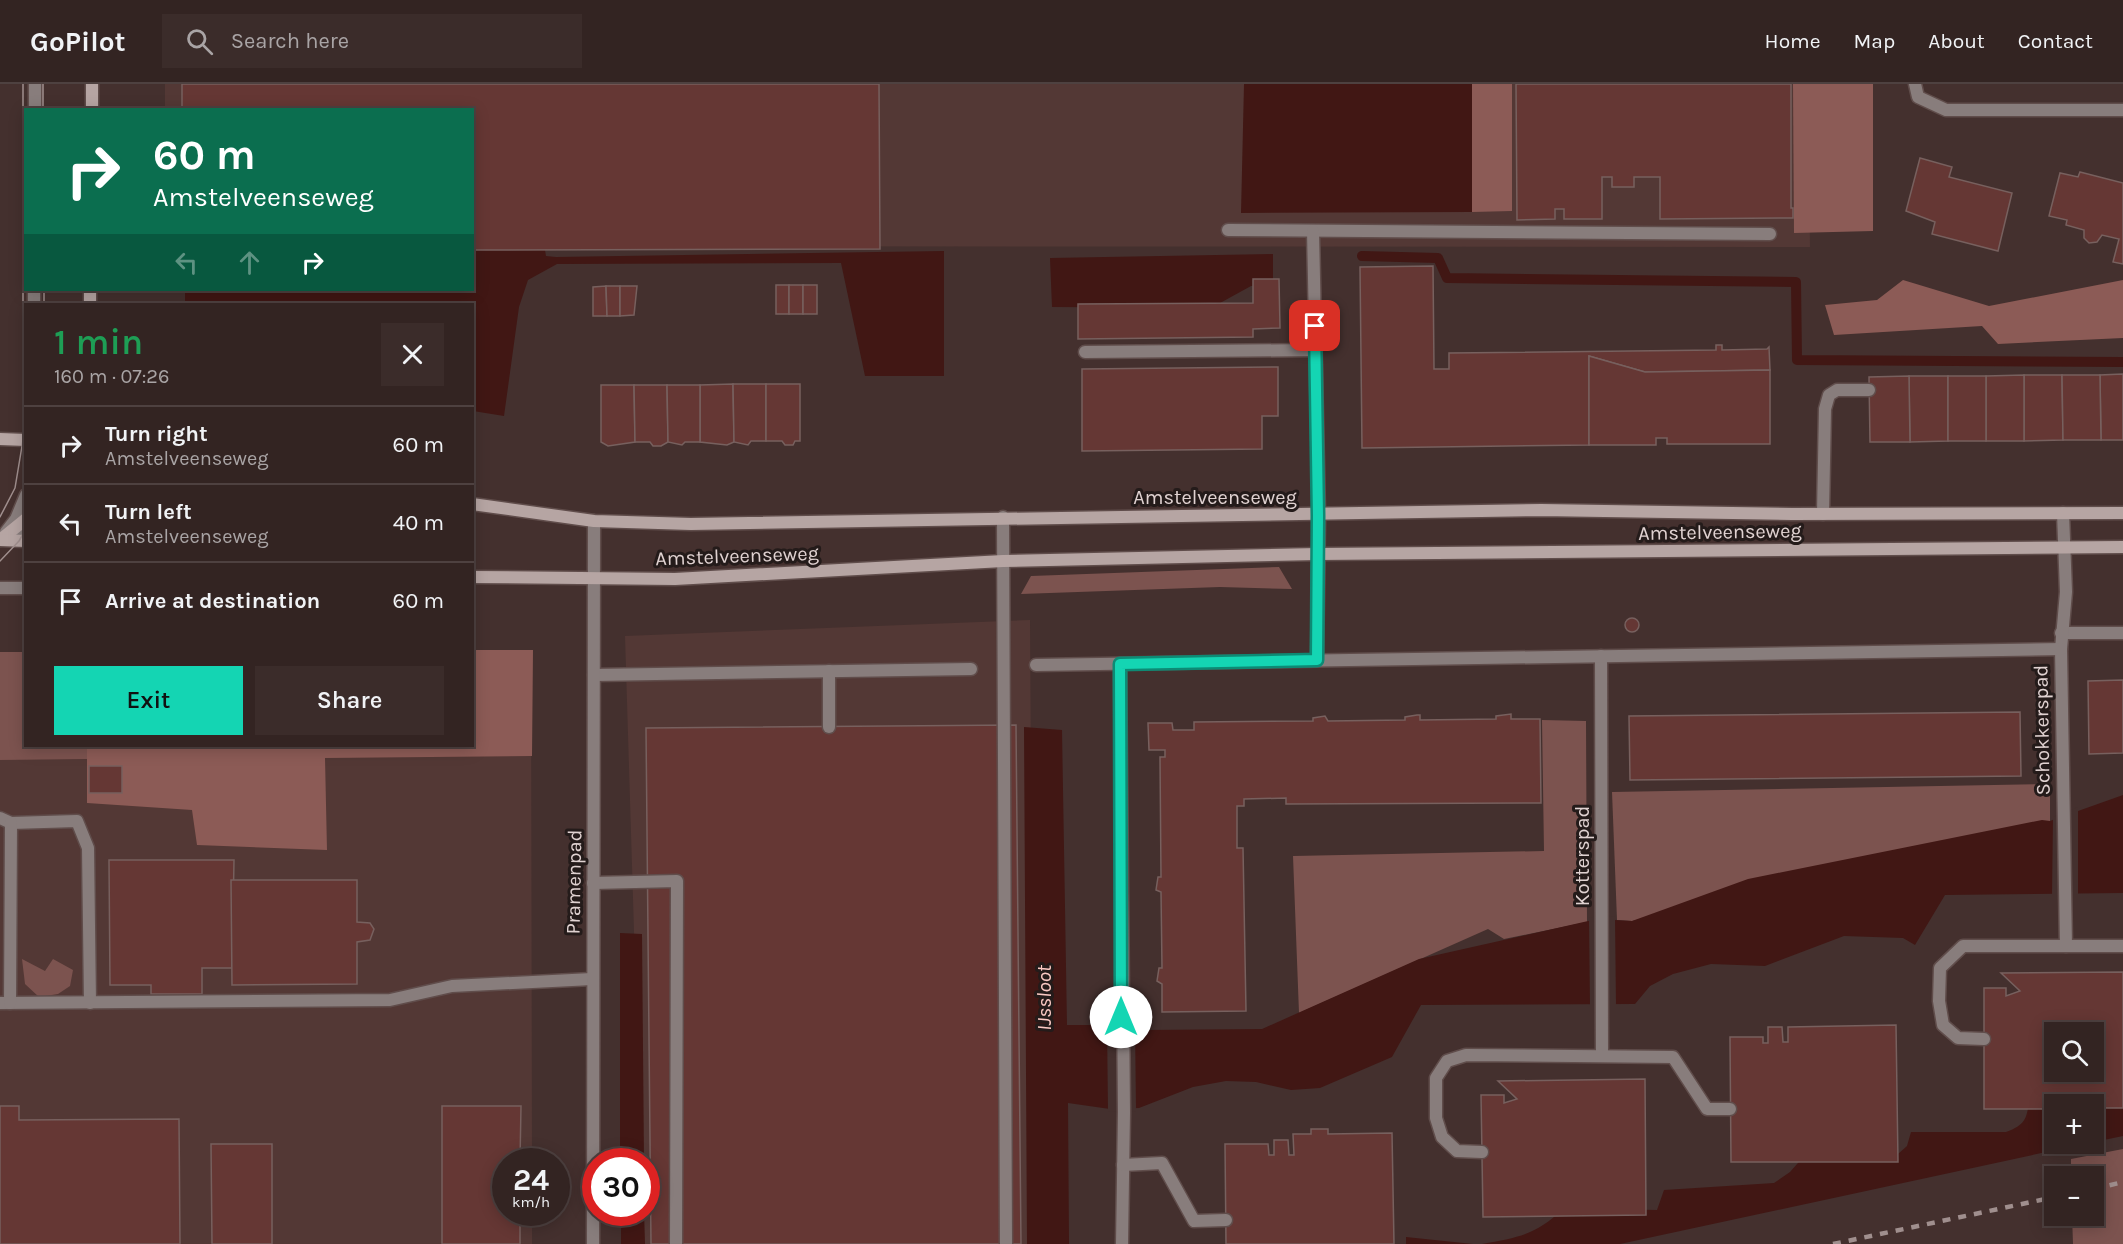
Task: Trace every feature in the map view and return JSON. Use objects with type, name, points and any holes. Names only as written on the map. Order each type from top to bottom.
[{"type":"main road","points":[[92,84],[92,108]]},
{"type":"main road","points":[[0,439],[24,440]]},
{"type":"main road","name":"Amstelveenseweg","points":[[476,507],[594,521],[691,524],[1003,517],[1318,516],[1541,510],[1823,514],[2123,513]]},
{"type":"main road","points":[[0,540],[24,521]]},
{"type":"main road","points":[[0,540],[24,541]]},
{"type":"main road","name":"Amstelveenseweg","points":[[474,578],[698,578],[1003,561],[1317,554],[2123,547]]},
{"type":"street","points":[[35,84],[35,108]]},
{"type":"street","points":[[1914,84],[1918,97],[1946,110],[2123,110]]},
{"type":"street","points":[[1228,230],[1770,234]]},
{"type":"street","name":"Amstelveenseweg","points":[[1313,231],[1318,516],[1317,660]]},
{"type":"street","points":[[1085,352],[1315,350]]},
{"type":"street","points":[[1823,514],[1825,410],[1829,395],[1837,390],[1869,390]]},
{"type":"street","points":[[0,540],[16,519],[24,500]]},
{"type":"street","name":"Schokkerspad","points":[[2063,513],[2066,592],[2061,649],[2066,946]]},
{"type":"street","points":[[1003,517],[1006,1244]]},
{"type":"street","name":"Pramenpad","points":[[593,1244],[594,521]]},
{"type":"street","points":[[0,540],[24,534]]},
{"type":"street","points":[[0,588],[24,588]]},
{"type":"street","points":[[2061,633],[2123,633]]},
{"type":"street","points":[[1036,665],[2061,649]]},
{"type":"street","name":"Kotterspad","points":[[1601,656],[1604,1016],[1602,1055]]},
{"type":"street","points":[[1120,664],[1121,1022],[1124,1112],[1122,1244]]},
{"type":"street","points":[[594,675],[971,669]]},
{"type":"street","points":[[829,671],[829,727]]},
{"type":"street","points":[[90,1003],[88,848],[78,821],[6,820],[5,1003],[90,1003],[390,1000],[452,986],[592,980]]},
{"type":"street","points":[[593,883],[677,881],[676,1244]]},
{"type":"street","points":[[1984,1039],[1958,1038],[1943,1025],[1939,1001],[1940,968],[1963,946],[2123,946]]},
{"type":"street","points":[[1482,1152],[1457,1151],[1442,1137],[1436,1118],[1436,1078],[1448,1061],[1466,1055],[1673,1057],[1707,1108],[1730,1108]]},
{"type":"street","points":[[1123,1165],[1162,1163],[1194,1221],[1226,1220]]},
{"type":"shaded area","points":[[165,84],[1808,84],[1810,247],[474,246],[474,108],[165,108]]},
{"type":"shaded area","points":[[1472,84],[1512,84],[1512,211],[1472,212]]},
{"type":"shaded area","points":[[1793,84],[1873,84],[1873,231],[1794,233]]},
{"type":"shaded area","points":[[1903,280],[1989,306],[2123,280],[2123,338],[1998,344],[1982,326],[1834,335],[1825,305],[1877,300]]},
{"type":"shaded area","points":[[1279,567],[1292,589],[1220,587],[1021,594],[1031,576]]},
{"type":"shaded area","points":[[1030,620],[1034,1244],[643,1244],[642,1226],[660,1226],[660,1148],[641,1148],[625,636]]},
{"type":"shaded area","points":[[474,650],[533,650],[532,756],[325,758],[327,850],[197,845],[192,810],[87,803],[87,747],[474,747]]},
{"type":"shaded area","points":[[531,651],[532,1148],[492,1148],[492,1226],[532,1226],[532,1244],[0,1244],[0,655],[24,739],[24,747],[474,747],[474,743]]},
{"type":"shaded area","points":[[0,652],[24,652],[24,747],[87,747],[87,759],[0,760]]},
{"type":"shaded area","points":[[1542,720],[1586,721],[1587,922],[1504,939],[1488,929],[1299,1013],[1293,856],[1544,851]]},
{"type":"shaded area","points":[[2050,784],[2050,821],[1632,921],[1617,920],[1612,792]]},
{"type":"shaded area","points":[[22,959],[45,971],[53,959],[73,970],[70,986],[58,994],[39,997],[25,984]]},
{"type":"shaded area","points":[[2123,1149],[2123,1244],[2073,1244],[2072,1226],[2104,1226],[2104,1166],[2071,1166],[2071,1159]]},
{"type":"water","points":[[1244,84],[1472,84],[1472,212],[1241,213]]},
{"type":"water","points":[[474,250],[545,250],[546,256],[556,257],[944,251],[944,376],[865,376],[841,263],[557,264],[528,280],[519,307],[504,416],[474,411],[474,303],[185,303],[185,291],[474,291]]},
{"type":"water","points":[[1273,254],[1273,285],[1251,286],[1211,308],[1052,307],[1050,258]]},
{"type":"water","name":"IJssloot","points":[[1024,727],[1062,730],[1067,1025],[1111,1025],[1147,1030],[1262,1029],[1419,959],[1597,919],[1632,921],[1748,879],[2042,820],[2050,821],[2123,795],[2123,893],[1945,895],[1915,945],[1903,938],[1844,936],[1765,966],[1711,964],[1673,974],[1650,986],[1635,1004],[1421,1005],[1392,1057],[1320,1088],[1291,1090],[1256,1082],[1226,1081],[1193,1087],[1139,1108],[1110,1109],[1068,1103],[1069,1244],[1027,1244]]},
{"type":"water","points":[[620,933],[642,934],[644,1148],[620,1148]]},
{"type":"water","points":[[2123,1096],[2123,1136],[2104,1140],[2104,1097]]},
{"type":"water","points":[[2044,1099],[2044,1152],[1620,1244],[1482,1244],[1526,1234],[1545,1224],[1564,1208],[1657,1210],[1664,1190],[1774,1183],[1790,1172],[1805,1155],[1898,1154],[1907,1146],[1911,1132],[2006,1132],[2017,1127],[2024,1120],[2029,1100]]},
{"type":"water","points":[[621,1226],[644,1226],[645,1244],[621,1244]]},
{"type":"water","points":[[1406,1237],[1473,1244],[1406,1244]]},
{"type":"pier","points":[[2078,807],[2078,896],[2052,896],[2053,817]]},
{"type":"pier","points":[[1615,917],[1616,1007],[1590,1007],[1589,918]]},
{"type":"pier","points":[[1107,1022],[1135,1025],[1136,1111],[1108,1112]]},
{"type":"building","points":[[182,84],[879,84],[880,249],[474,250],[474,108],[182,108]]},
{"type":"building","points":[[1516,84],[1791,84],[1791,208],[1793,208],[1793,218],[1660,219],[1660,177],[1634,177],[1634,187],[1612,187],[1612,177],[1602,177],[1602,219],[1564,219],[1564,209],[1555,209],[1555,219],[1517,220]]},
{"type":"building","points":[[1920,158],[1952,167],[1949,177],[2012,193],[1998,251],[1932,234],[1935,222],[1906,211]]},
{"type":"building","points":[[2080,172],[2123,183],[2123,264],[2113,262],[2119,239],[2102,235],[2097,242],[2089,243],[2084,238],[2084,230],[2066,225],[2067,220],[2049,216],[2060,173],[2078,177]]},
{"type":"building","points":[[1433,266],[1434,369],[1449,369],[1449,353],[1716,350],[1716,345],[1722,345],[1722,350],[1767,349],[1769,347],[1770,370],[1645,372],[1589,356],[1589,445],[1362,448],[1360,267]]},
{"type":"building","points":[[1253,279],[1279,279],[1280,328],[1253,329],[1253,337],[1078,339],[1078,304],[1253,303]]},
{"type":"building","points":[[776,285],[789,285],[789,314],[776,314]]},
{"type":"building","points":[[789,285],[803,285],[803,314],[789,314]]},
{"type":"building","points":[[803,285],[817,285],[817,314],[803,314]]},
{"type":"building","points":[[606,286],[607,316],[593,316],[593,287]]},
{"type":"building","points":[[606,286],[620,286],[620,316],[607,316]]},
{"type":"building","points":[[620,286],[637,286],[634,315],[620,316]]},
{"type":"building","points":[[1589,356],[1645,372],[1770,370],[1770,444],[1667,444],[1667,438],[1656,438],[1656,445],[1589,445]]},
{"type":"building","points":[[1278,367],[1278,416],[1262,416],[1262,449],[1082,451],[1082,369]]},
{"type":"building","points":[[2123,374],[2123,440],[2101,440],[2100,375]]},
{"type":"building","points":[[2024,375],[2062,375],[2063,440],[2024,441]]},
{"type":"building","points":[[2024,375],[2024,441],[1986,441],[1986,376]]},
{"type":"building","points":[[2062,375],[2100,375],[2101,440],[2063,440]]},
{"type":"building","points":[[1909,376],[1948,376],[1948,441],[1910,442]]},
{"type":"building","points":[[1909,376],[1910,442],[1870,442],[1869,377]]},
{"type":"building","points":[[1948,376],[1986,376],[1986,441],[1948,441]]},
{"type":"building","points":[[733,384],[734,442],[727,445],[700,442],[700,385]]},
{"type":"building","points":[[733,384],[766,384],[766,441],[751,441],[748,445],[734,442]]},
{"type":"building","points":[[766,384],[800,384],[800,441],[795,441],[793,445],[785,445],[782,441],[766,441]]},
{"type":"building","points":[[601,385],[634,385],[635,442],[608,446],[601,442]]},
{"type":"building","points":[[634,385],[667,385],[668,442],[661,446],[653,446],[650,442],[635,442]]},
{"type":"building","points":[[667,385],[700,385],[700,442],[685,442],[682,445],[668,442]]},
{"type":"building","points":[[1632,618],[1637,620],[1639,625],[1637,630],[1632,632],[1627,630],[1625,625],[1627,620]]},
{"type":"building","points":[[2123,680],[2123,753],[2089,754],[2088,681]]},
{"type":"building","points":[[2020,712],[2021,776],[1630,780],[1629,716]]},
{"type":"building","points":[[1511,714],[1511,719],[1540,719],[1541,803],[1286,804],[1286,798],[1244,799],[1244,806],[1237,806],[1237,848],[1243,848],[1246,1011],[1162,1012],[1162,984],[1157,981],[1159,968],[1162,968],[1161,892],[1156,890],[1158,877],[1161,877],[1160,757],[1165,757],[1165,750],[1149,750],[1148,723],[1172,723],[1173,730],[1194,730],[1194,722],[1313,721],[1313,718],[1325,716],[1328,721],[1405,720],[1405,717],[1417,715],[1420,715],[1420,720],[1496,719],[1496,716]]},
{"type":"building","points":[[1016,725],[1021,1244],[651,1244],[651,1226],[660,1226],[660,1148],[650,1148],[646,728]]},
{"type":"building","points":[[89,766],[122,766],[122,793],[89,793]]},
{"type":"building","points":[[109,860],[234,860],[232,968],[202,968],[202,994],[151,994],[151,985],[110,985]]},
{"type":"building","points":[[231,880],[357,880],[357,922],[370,923],[374,929],[370,940],[357,942],[357,984],[232,985]]},
{"type":"building","points":[[2123,972],[2123,1108],[2104,1108],[2104,1094],[2044,1094],[2044,1109],[1984,1109],[1984,988],[2006,988],[2006,996],[2020,991],[2001,973]]},
{"type":"building","points":[[1896,1025],[1898,1162],[1731,1162],[1730,1037],[1763,1037],[1763,1043],[1768,1043],[1768,1027],[1782,1027],[1783,1042],[1788,1042],[1788,1027]]},
{"type":"building","points":[[1645,1079],[1646,1215],[1483,1217],[1481,1095],[1504,1095],[1504,1103],[1517,1099],[1498,1081]]},
{"type":"building","points":[[0,1106],[19,1106],[19,1120],[179,1119],[180,1244],[0,1244]]},
{"type":"building","points":[[442,1106],[521,1106],[520,1148],[492,1148],[492,1226],[520,1226],[520,1244],[442,1244]]},
{"type":"building","points":[[1311,1129],[1328,1129],[1328,1134],[1392,1133],[1394,1244],[1226,1244],[1225,1144],[1268,1144],[1269,1155],[1274,1155],[1274,1140],[1288,1140],[1289,1155],[1294,1155],[1293,1134],[1311,1134]]},
{"type":"building","points":[[211,1144],[272,1144],[272,1244],[212,1244]]},
{"type":"waterway","points":[[1362,256],[1438,258],[1447,278],[1796,282],[1797,360],[2123,362]]},
{"type":"tram line","points":[[0,517],[15,488],[23,440],[23,84]]},
{"type":"tram line","points":[[43,84],[43,108]]},
{"type":"tram line","points":[[44,291],[44,303]]},
{"type":"tram line","points":[[0,561],[24,532]]},
{"type":"railway","points":[[2104,1187],[2123,1182]]},
{"type":"railway","points":[[1833,1244],[2044,1199]]},
{"type":"route","points":[[1121,1017],[1120,664],[1317,660],[1318,516],[1315,326]]}]
